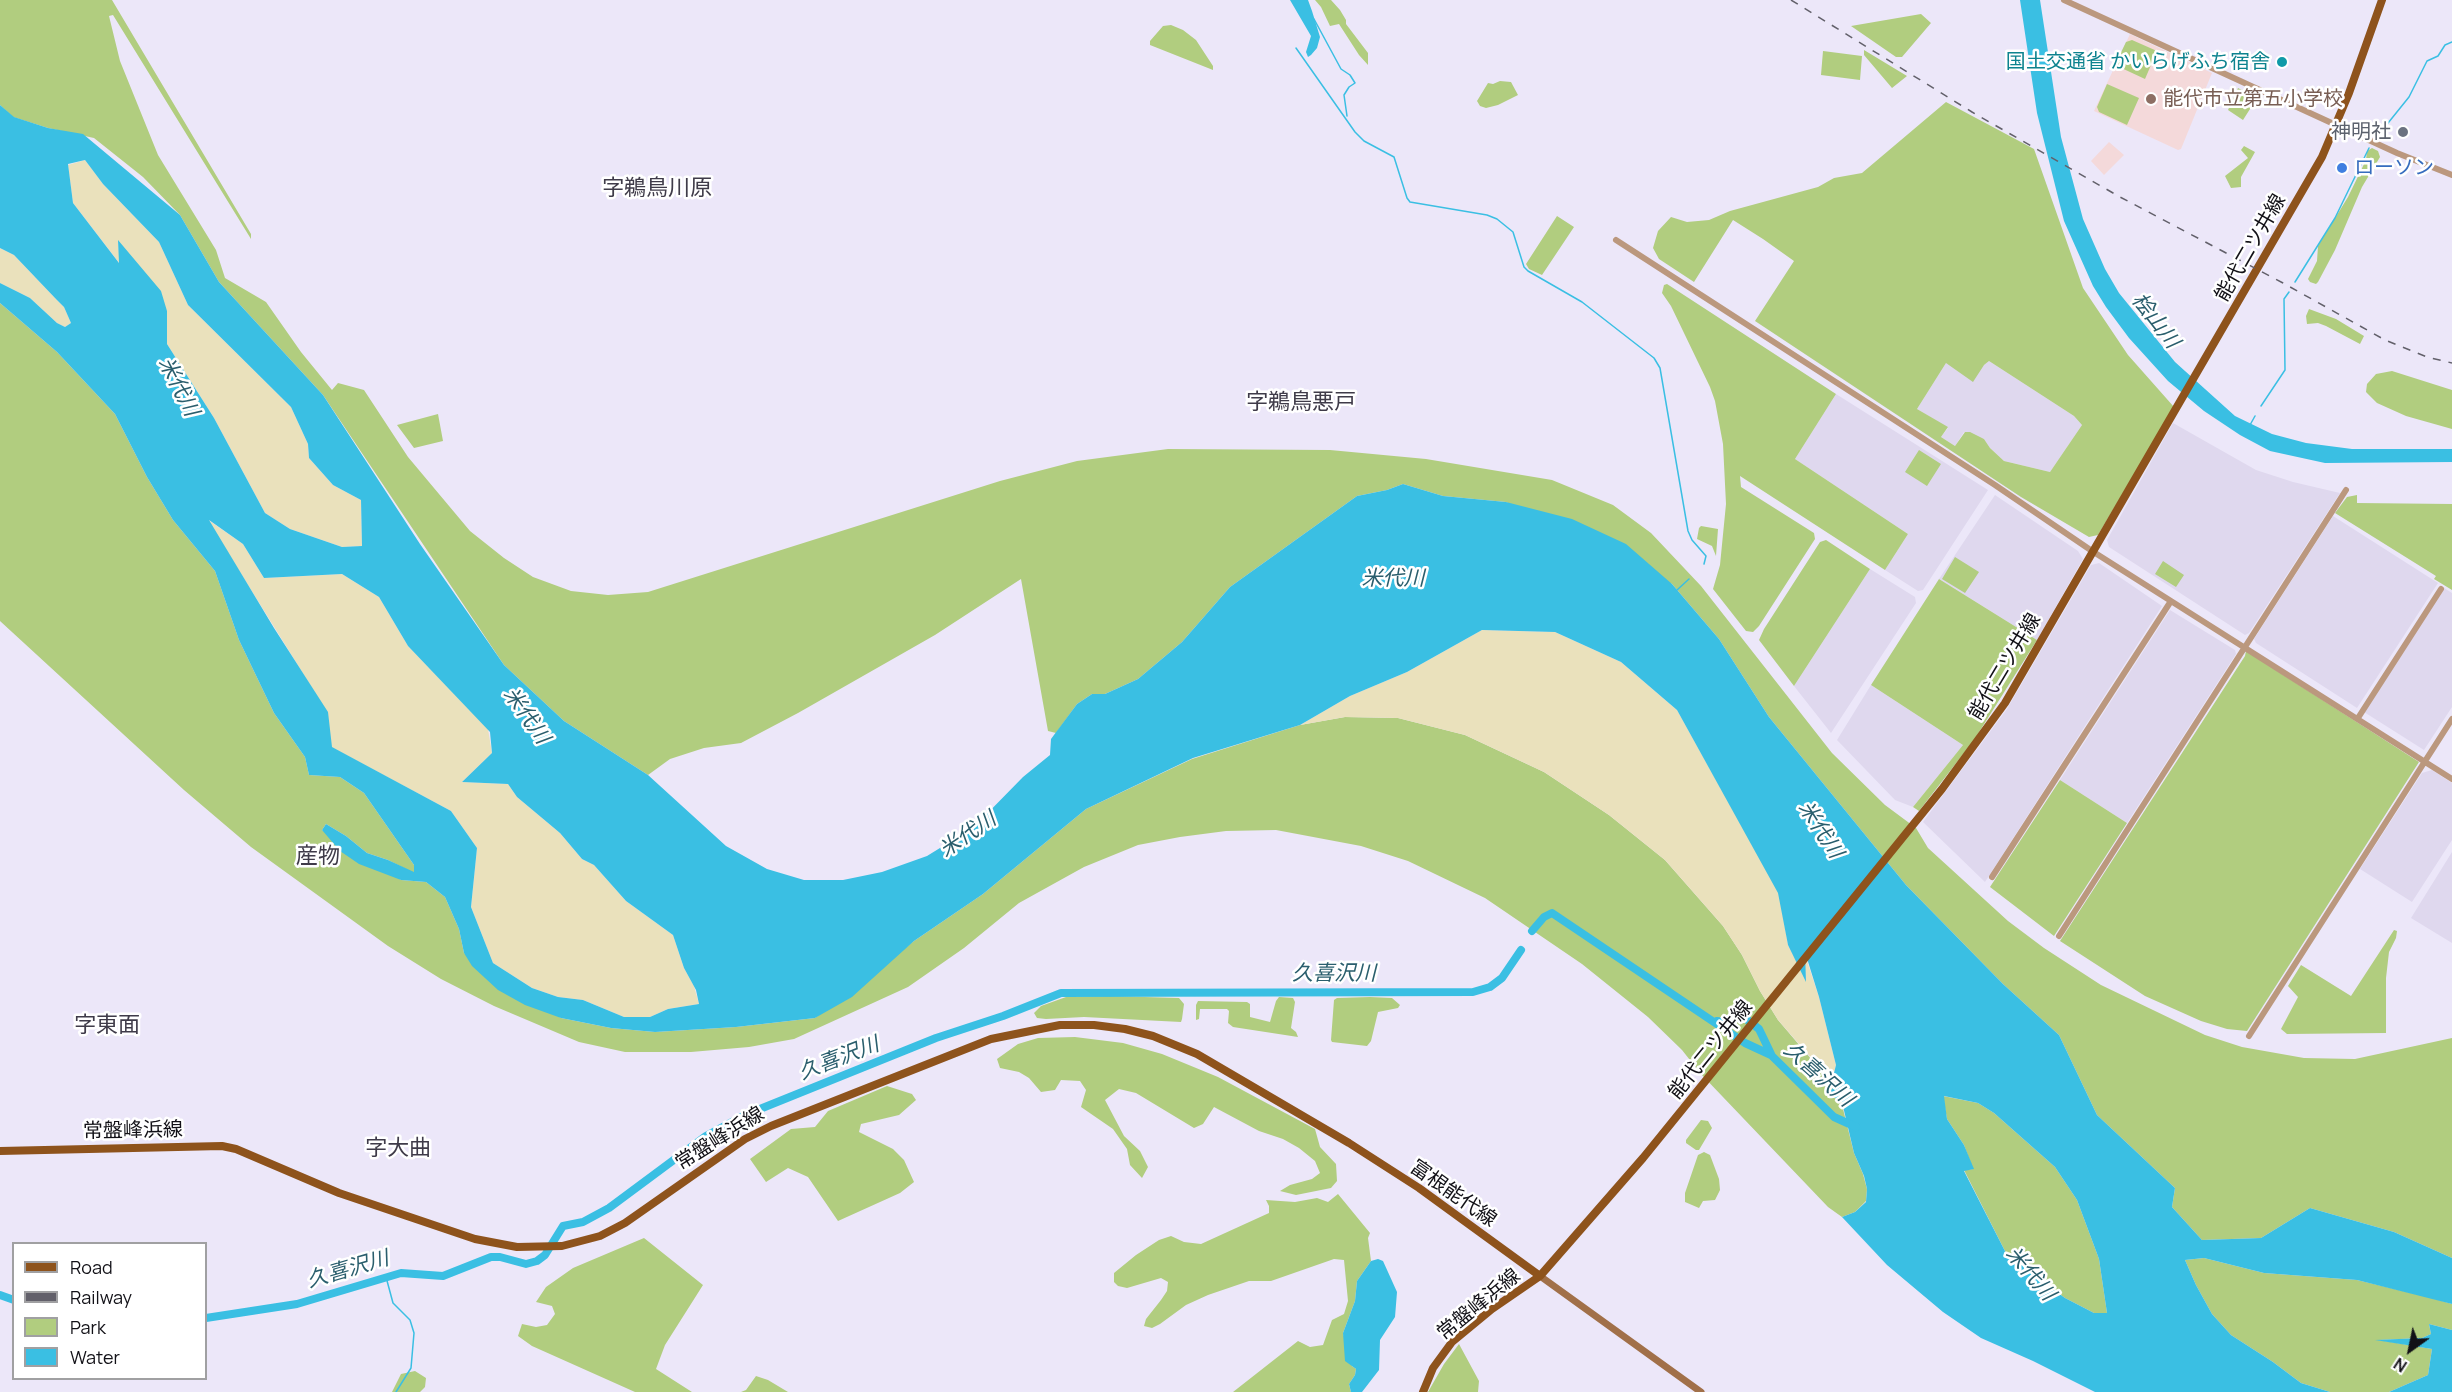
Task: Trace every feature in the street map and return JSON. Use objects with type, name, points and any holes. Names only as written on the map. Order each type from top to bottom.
[{"type":"main road","name":"能代二ツ井線","points":[[1540,1276],[1557,1259],[1707,1081],[1957,770],[2006,703],[2092,550],[2312,176],[2336,124],[2382,0]]},
{"type":"main road","name":"常盤峰浜線","points":[[0,1150],[222,1146],[236,1149],[339,1193],[475,1239],[517,1247],[561,1246],[600,1236],[625,1223],[745,1139],[771,1126],[991,1039],[1060,1025],[1094,1025],[1125,1029],[1172,1043]]},
{"type":"main road","name":"富根能代線","points":[[1172,1043],[1197,1054],[1349,1143],[1419,1188],[1701,1392]]},
{"type":"main road","name":"常盤峰浜線","points":[[1423,1392],[1434,1368],[1452,1342],[1492,1309],[1540,1276]]},
{"type":"street","points":[[2064,0],[2398,153],[2452,175]]},
{"type":"street","points":[[1616,240],[2171,601],[2246,646],[2452,779]]},
{"type":"street","points":[[2059,936],[2346,490]]},
{"type":"street","points":[[2358,718],[2441,589]]},
{"type":"street","points":[[1992,877],[2171,601]]},
{"type":"street","points":[[2249,1036],[2452,719]]},
{"type":"shaded area","name":"能代市立第五小学校","points":[[2130,34],[2212,73],[2181,149],[2178,150],[2094,111]]},
{"type":"shaded area","points":[[2109,142],[2124,155],[2104,175],[2091,161]]},
{"type":"shaded area","points":[[1989,361],[2074,416],[2082,425],[2050,472],[2004,461],[1984,439],[1964,432],[1955,446],[1941,437],[1948,428],[1917,409],[1946,363],[1984,365]]},
{"type":"shaded area","points":[[1836,394],[1988,490],[1923,590],[1918,591],[1885,570],[1908,534],[1795,459]]},
{"type":"shaded area","points":[[2173,423],[2256,470],[2293,482],[2340,493],[2249,633],[2245,635],[2109,547],[2107,540]]},
{"type":"shaded area","points":[[1995,495],[2078,551],[2083,559],[2037,640],[1939,579]]},
{"type":"shaded area","points":[[2333,516],[2438,583],[2357,708],[2256,643],[2254,639]]},
{"type":"shaded area","points":[[2099,563],[2162,606],[1985,882],[1923,822],[2007,709],[2091,565]]},
{"type":"shaded area","points":[[1870,569],[1915,597],[1916,603],[1831,733],[1794,686]]},
{"type":"shaded area","points":[[2444,588],[2452,593],[2452,707],[2424,750],[2364,712]]},
{"type":"shaded area","points":[[2170,610],[2235,650],[2236,654],[2127,823],[2060,780]]},
{"type":"shaded area","points":[[1871,685],[1963,745],[1913,807],[1895,800],[1837,740]]},
{"type":"shaded area","points":[[2432,770],[2452,783],[2452,840],[2412,902],[2360,869],[2422,773]]},
{"type":"shaded area","points":[[2452,852],[2452,943],[2411,918]]},
{"type":"green space","points":[[0,0],[112,0],[251,234],[251,239],[113,15],[109,16],[120,61],[158,155],[216,250],[225,278],[266,302],[301,352],[332,390],[338,383],[364,390],[408,457],[470,531],[533,577],[571,591],[608,595],[648,592],[1000,481],[1077,461],[1168,449],[1330,450],[1426,459],[1552,480],[1613,505],[1651,533],[1701,586],[1832,753],[1885,805],[1916,828],[1928,848],[2008,921],[2044,948],[2101,985],[2205,1035],[2242,1047],[2304,1058],[2355,1059],[2452,1038],[2452,1258],[2394,1232],[2310,1208],[2261,1238],[2202,1240],[2172,1207],[2175,1188],[2097,1115],[2059,1035],[2003,984],[1906,885],[1769,717],[1719,639],[1672,584],[1506,502],[1443,496],[1403,484],[1357,496],[1230,587],[1182,642],[1138,679],[1105,694],[1092,694],[1077,704],[1056,733],[1048,731],[1021,579],[935,635],[741,743],[704,748],[670,759],[648,775],[564,721],[504,665],[323,395],[219,282],[180,215],[143,177],[94,138],[48,128],[13,117],[0,105]]},
{"type":"green space","points":[[1315,0],[1331,0],[1340,10],[1346,24],[1368,53],[1368,65],[1339,24],[1330,26]]},
{"type":"green space","points":[[1921,14],[1931,23],[1902,57],[1896,57],[1851,26]]},
{"type":"green space","points":[[1171,25],[1183,30],[1196,40],[1213,66],[1213,70],[1150,45],[1150,41],[1163,26]]},
{"type":"green space","points":[[2132,40],[2157,51],[2145,79],[2115,65],[2126,42]]},
{"type":"green space","points":[[1864,50],[1907,76],[1892,88],[1864,55]]},
{"type":"green space","points":[[1823,51],[1862,56],[1860,80],[1821,75]]},
{"type":"green space","points":[[1500,81],[1511,82],[1518,95],[1498,105],[1486,108],[1480,106],[1477,101],[1488,83],[1493,84]]},
{"type":"green space","points":[[2107,84],[2139,98],[2127,125],[2099,112],[2097,107]]},
{"type":"green space","points":[[2238,88],[2257,98],[2243,120],[2228,110]]},
{"type":"green space","points":[[1946,102],[2034,149],[2083,288],[2128,355],[2174,407],[2098,535],[2089,537],[2021,497],[1755,321],[1794,261],[1763,239],[1733,220],[1694,282],[1659,259],[1653,248],[1658,231],[1671,217],[1687,222],[1709,220],[1730,211],[1818,187],[1834,178],[1862,173]],"holes":[[[1989,361],[2074,416],[2082,425],[2050,472],[2004,461],[1984,439],[1970,432],[1965,432],[1955,446],[1941,437],[1948,427],[1917,409],[1946,363],[1973,382]]]},
{"type":"green space","points":[[2244,146],[2255,152],[2241,177],[2241,187],[2231,188],[2225,176],[2248,158],[2241,150]]},
{"type":"green space","points":[[2372,148],[2378,151],[2380,157],[2362,187],[2335,250],[2318,282],[2316,284],[2310,282],[2308,279],[2317,261],[2318,246],[2348,197],[2366,160],[2367,151]]},
{"type":"green space","points":[[1557,216],[1574,227],[1542,275],[1529,269],[1526,264]]},
{"type":"green space","points":[[1667,284],[1836,394],[1795,459],[1908,534],[1885,570],[1740,476],[1741,487],[1814,533],[1815,539],[1753,632],[1746,631],[1713,589],[1720,565],[1726,504],[1723,444],[1710,387],[1671,306],[1662,293],[1664,285]]},
{"type":"green space","points":[[0,303],[57,352],[115,414],[147,477],[173,520],[215,571],[239,640],[274,713],[305,757],[309,775],[340,777],[364,793],[414,865],[414,873],[367,853],[326,824],[322,830],[401,880],[426,882],[445,897],[459,929],[464,953],[561,1018],[611,1028],[655,1032],[736,1027],[815,1018],[914,941],[983,894],[1086,809],[1192,759],[1300,725],[1345,717],[1398,718],[1465,735],[1544,772],[1609,815],[1665,860],[1723,926],[1778,1020],[1812,1060],[1834,1073],[1854,1153],[1867,1189],[1866,1201],[1855,1212],[1842,1217],[1828,1207],[1701,1074],[1682,1050],[1648,1017],[1582,964],[1485,898],[1408,861],[1361,846],[1276,830],[1226,831],[1138,845],[1084,867],[1019,903],[964,948],[908,987],[794,1039],[749,1047],[691,1052],[625,1052],[579,1042],[494,1006],[441,979],[388,946],[251,847],[184,790],[0,621]]},
{"type":"green space","points":[[2309,309],[2336,319],[2364,336],[2360,344],[2326,326],[2318,323],[2307,324],[2306,316]]},
{"type":"green space","points":[[2392,371],[2452,390],[2452,429],[2406,416],[2377,403],[2366,392],[2367,384],[2376,374]]},
{"type":"green space","points":[[438,414],[443,441],[414,448],[397,425]]},
{"type":"green space","points":[[1919,450],[1941,464],[1927,486],[1905,472]]},
{"type":"green space","points":[[2357,495],[2357,503],[2452,504],[2452,590],[2434,579],[2436,576],[2335,513],[2347,497]]},
{"type":"green space","points":[[1701,526],[1718,529],[1716,556],[1712,546],[1697,539]]},
{"type":"green space","points":[[1826,540],[1870,569],[1794,686],[1759,640],[1820,542]]},
{"type":"green space","points":[[1955,557],[1979,572],[1965,593],[1942,579]]},
{"type":"green space","points":[[2163,561],[2184,575],[2176,587],[2155,574]]},
{"type":"green space","points":[[1939,579],[2037,640],[1974,740],[1919,811],[1913,807],[1963,745],[1871,685]]},
{"type":"green space","points":[[2246,651],[2419,762],[2247,1031],[2227,1029],[2201,1021],[2145,996],[2060,941],[2245,656]]},
{"type":"green space","points":[[2060,780],[2127,823],[2054,936],[1990,887]]},
{"type":"green space","points":[[2394,930],[2397,931],[2396,938],[2389,952],[2386,978],[2386,1033],[2287,1034],[2281,1029],[2298,997],[2288,986],[2301,965],[2351,996]]},
{"type":"green space","points":[[1066,997],[1179,998],[1184,1004],[1181,1022],[1084,1017],[1046,1019],[1037,1018],[1034,1013],[1041,1006]]},
{"type":"green space","points":[[1279,997],[1293,998],[1295,1002],[1291,1028],[1298,1037],[1233,1027],[1228,1023],[1229,1011],[1227,1009],[1200,1009],[1199,1019],[1196,1020],[1198,1001],[1247,1002],[1250,1004],[1250,1017],[1270,1022]]},
{"type":"green space","points":[[1392,998],[1400,1005],[1398,1008],[1378,1012],[1371,1041],[1367,1046],[1332,1042],[1334,1000]]},
{"type":"green space","points":[[1075,1037],[1123,1043],[1162,1054],[1218,1077],[1315,1129],[1320,1147],[1336,1164],[1337,1181],[1331,1188],[1296,1195],[1280,1191],[1290,1185],[1312,1179],[1320,1173],[1315,1161],[1299,1148],[1283,1139],[1259,1131],[1214,1107],[1203,1124],[1194,1128],[1136,1093],[1119,1089],[1105,1100],[1124,1136],[1140,1151],[1148,1167],[1142,1178],[1130,1165],[1127,1149],[1113,1129],[1081,1107],[1086,1090],[1080,1081],[1061,1080],[1055,1090],[1041,1092],[1029,1078],[1019,1072],[1000,1068],[997,1059],[1018,1044],[1038,1038]]},
{"type":"green space","points":[[887,1086],[912,1094],[916,1100],[899,1115],[861,1124],[859,1132],[893,1149],[904,1160],[914,1182],[900,1193],[838,1221],[808,1177],[788,1168],[766,1182],[750,1159],[791,1129],[815,1127],[828,1111]]},
{"type":"green space","points":[[1943,1096],[1978,1103],[1994,1113],[2055,1167],[2077,1200],[2099,1259],[2107,1313],[2094,1313],[2065,1298],[2044,1283],[2033,1268],[2007,1255],[1964,1170],[1973,1169],[1964,1145],[1947,1119]]},
{"type":"green space","points":[[1701,1120],[1708,1121],[1712,1128],[1699,1150],[1696,1150],[1686,1143],[1686,1140]]},
{"type":"green space","points":[[1704,1152],[1710,1155],[1719,1179],[1720,1190],[1715,1200],[1703,1201],[1699,1208],[1685,1202],[1685,1193],[1698,1155]]},
{"type":"green space","points":[[1338,1194],[1370,1233],[1368,1238],[1371,1261],[1357,1281],[1355,1301],[1343,1333],[1352,1366],[1356,1369],[1349,1384],[1351,1392],[1233,1392],[1298,1341],[1310,1347],[1323,1345],[1332,1320],[1344,1314],[1348,1301],[1344,1260],[1334,1259],[1271,1281],[1249,1281],[1208,1295],[1186,1305],[1152,1328],[1144,1326],[1146,1319],[1167,1291],[1168,1282],[1161,1278],[1127,1288],[1118,1286],[1114,1282],[1114,1273],[1159,1240],[1171,1236],[1184,1242],[1201,1244],[1269,1213],[1266,1200],[1295,1202],[1317,1198],[1328,1202]]},
{"type":"green space","points":[[644,1238],[703,1285],[665,1345],[656,1369],[692,1392],[635,1392],[532,1346],[518,1336],[522,1324],[536,1327],[547,1325],[555,1314],[552,1306],[536,1302],[546,1287],[573,1268]]},
{"type":"green space","points":[[2204,1258],[2264,1273],[2357,1280],[2432,1298],[2452,1304],[2452,1330],[2429,1324],[2431,1334],[2422,1338],[2379,1340],[2432,1349],[2428,1375],[2389,1392],[2330,1392],[2301,1383],[2231,1335],[2212,1314],[2185,1260]]},
{"type":"green space","points":[[1459,1344],[1479,1381],[1478,1392],[1428,1392],[1444,1364]]},
{"type":"green space","points":[[415,1371],[426,1378],[425,1387],[420,1392],[392,1392],[401,1374]]},
{"type":"green space","points":[[756,1376],[788,1392],[741,1392],[746,1390]]},
{"type":"sand","points":[[85,160],[103,184],[159,242],[188,305],[291,407],[308,444],[309,458],[333,485],[361,500],[362,546],[342,547],[290,529],[265,513],[214,418],[167,344],[167,311],[118,241],[120,264],[73,203],[68,165]]},
{"type":"sand","points":[[0,248],[14,255],[64,307],[71,323],[65,327],[57,323],[30,298],[0,283]]},
{"type":"sand","points":[[207,519],[243,544],[264,578],[342,574],[379,597],[408,646],[488,729],[492,753],[462,782],[508,784],[517,797],[560,833],[582,859],[594,865],[626,901],[673,935],[699,1004],[668,1009],[650,1017],[624,1017],[583,1000],[558,997],[532,988],[493,963],[471,907],[477,848],[451,811],[331,747],[327,712]]},
{"type":"sand","points":[[1482,630],[1555,632],[1621,662],[1677,710],[1779,893],[1788,945],[1806,980],[1803,949],[1819,997],[1836,1065],[1834,1073],[1813,1060],[1778,1020],[1723,926],[1665,860],[1609,815],[1544,772],[1465,735],[1398,718],[1345,717],[1300,725],[1350,696],[1407,672]]},
{"type":"water","points":[[1290,0],[1308,0],[1312,11],[1320,37],[1317,48],[1308,57],[1306,52],[1311,36]]},
{"type":"water","points":[[2020,0],[2040,0],[2061,137],[2083,219],[2105,269],[2119,293],[2175,362],[2235,416],[2272,434],[2306,443],[2352,449],[2452,449],[2452,462],[2325,463],[2270,451],[2240,435],[2204,411],[2168,381],[2129,338],[2106,307],[2093,286],[2064,221],[2037,113]]},
{"type":"water","name":"米代川","points":[[0,105],[14,117],[48,128],[83,134],[180,215],[219,282],[323,395],[420,544],[504,665],[564,721],[648,775],[726,846],[767,869],[804,880],[843,880],[882,872],[927,856],[974,827],[1023,777],[1050,755],[1051,739],[1077,704],[1092,694],[1105,694],[1138,679],[1182,642],[1230,587],[1357,496],[1403,484],[1443,496],[1506,502],[1572,519],[1626,544],[1672,584],[1719,639],[1769,717],[1906,885],[2003,984],[2059,1035],[2097,1115],[2175,1188],[2172,1207],[2202,1240],[2261,1238],[2310,1208],[2394,1232],[2452,1258],[2452,1304],[2357,1280],[2264,1273],[2204,1258],[2185,1260],[2212,1314],[2231,1335],[2301,1383],[2330,1392],[2095,1392],[1981,1338],[1943,1312],[1887,1265],[1842,1217],[1855,1212],[1866,1202],[1867,1189],[1854,1153],[1842,1102],[1828,1094],[1837,1083],[1834,1073],[1836,1065],[1805,952],[1806,982],[1788,945],[1778,893],[1677,710],[1621,662],[1555,632],[1482,630],[1407,672],[1350,696],[1300,725],[1193,758],[1086,809],[983,894],[914,941],[852,997],[815,1018],[736,1027],[655,1032],[611,1028],[561,1018],[525,1005],[498,990],[472,966],[464,953],[459,929],[445,897],[426,882],[401,880],[359,864],[340,851],[322,830],[326,824],[367,853],[414,872],[414,865],[364,793],[340,777],[309,775],[305,757],[274,713],[239,640],[215,571],[173,520],[147,477],[115,414],[57,352],[0,303],[0,283],[30,298],[57,323],[65,327],[71,323],[64,307],[14,255],[0,248]],"holes":[[[85,160],[103,184],[159,242],[188,305],[291,407],[308,444],[309,458],[333,485],[361,500],[362,546],[342,547],[290,529],[265,513],[214,418],[167,344],[167,311],[161,291],[118,240],[119,263],[73,203],[68,164]],[[209,520],[243,544],[264,578],[342,574],[379,597],[408,646],[490,732],[492,753],[462,782],[508,784],[517,797],[560,833],[582,859],[594,865],[626,901],[673,935],[684,968],[696,990],[699,1004],[668,1009],[650,1017],[624,1017],[583,1000],[558,997],[532,988],[493,963],[471,907],[477,848],[451,811],[332,747],[328,712]],[[1944,1096],[1978,1103],[1994,1113],[2055,1167],[2077,1200],[2099,1259],[2107,1313],[2094,1313],[2065,1298],[2044,1283],[2033,1268],[2007,1255],[1964,1171],[1974,1169],[1964,1145],[1947,1119]]]},
{"type":"water","points":[[1378,1259],[1383,1261],[1397,1292],[1395,1317],[1380,1340],[1379,1370],[1362,1392],[1351,1392],[1349,1384],[1356,1369],[1345,1361],[1343,1333],[1355,1301],[1357,1281],[1371,1261]]},
{"type":"water","points":[[2429,1324],[2452,1330],[2452,1392],[2389,1392],[2428,1375],[2432,1349],[2375,1340],[2422,1338],[2431,1334]]},
{"type":"waterway","points":[[1314,19],[1341,69],[1350,75],[1355,83],[1344,95],[1347,116]]},
{"type":"waterway","points":[[2380,133],[2409,97],[2427,61],[2438,56],[2445,45],[2452,42]]},
{"type":"waterway","points":[[1296,48],[1355,132],[1364,141],[1394,157],[1410,202],[1487,215],[1497,219],[1513,232],[1524,267],[1528,271],[1582,302],[1654,358],[1660,368],[1688,531],[1692,540],[1706,556],[1704,564]]},
{"type":"waterway","points":[[2295,282],[2335,218],[2369,148]]},
{"type":"waterway","points":[[2261,406],[2285,370],[2284,299],[2289,292]]},
{"type":"waterway","points":[[2250,425],[2255,416]]},
{"type":"waterway","points":[[1677,590],[1689,579]]},
{"type":"waterway","name":"久喜沢川","points":[[1532,931],[1544,917],[1552,913],[1745,1043],[1771,1055],[1834,1117],[1856,1127]]},
{"type":"waterway","name":"久喜沢川","points":[[207,1318],[297,1304],[401,1273],[443,1276],[491,1257],[526,1264],[537,1261],[545,1255],[563,1226],[583,1222],[609,1208],[706,1136],[745,1115],[936,1038],[1003,1016],[1061,993],[1473,992],[1490,987],[1502,978],[1521,950]]},
{"type":"waterway","points":[[1717,1021],[1725,1022],[1745,1018],[1759,1029],[1771,1054]]},
{"type":"waterway","points":[[386,1277],[393,1303],[410,1320],[414,1333],[411,1368],[396,1392]]},
{"type":"waterway","name":"久喜沢川","points":[[0,1295],[12,1299]]},
{"type":"railway","points":[[1791,0],[1972,112],[2120,197],[2385,340],[2427,357],[2452,363]]},
{"type":"place","name":"国土交通省 かいらげふち宿舎","points":[[2282,62]]},
{"type":"place","name":"能代市立第五小学校","points":[[2151,99]]},
{"type":"place","name":"神明社","points":[[2403,132]]},
{"type":"place","name":"ローソン","points":[[2342,168]]},
{"type":"district","name":"字鵜鳥川原","points":[[657,189]]},
{"type":"district","name":"字鵜鳥悪戸","points":[[1301,403]]},
{"type":"district","name":"産物","points":[[318,857]]},
{"type":"district","name":"字東面","points":[[107,1026]]},
{"type":"district","name":"字大曲","points":[[398,1149]]},
{"type":"water label","name":"桧山川","points":[[2155,321]]}]
